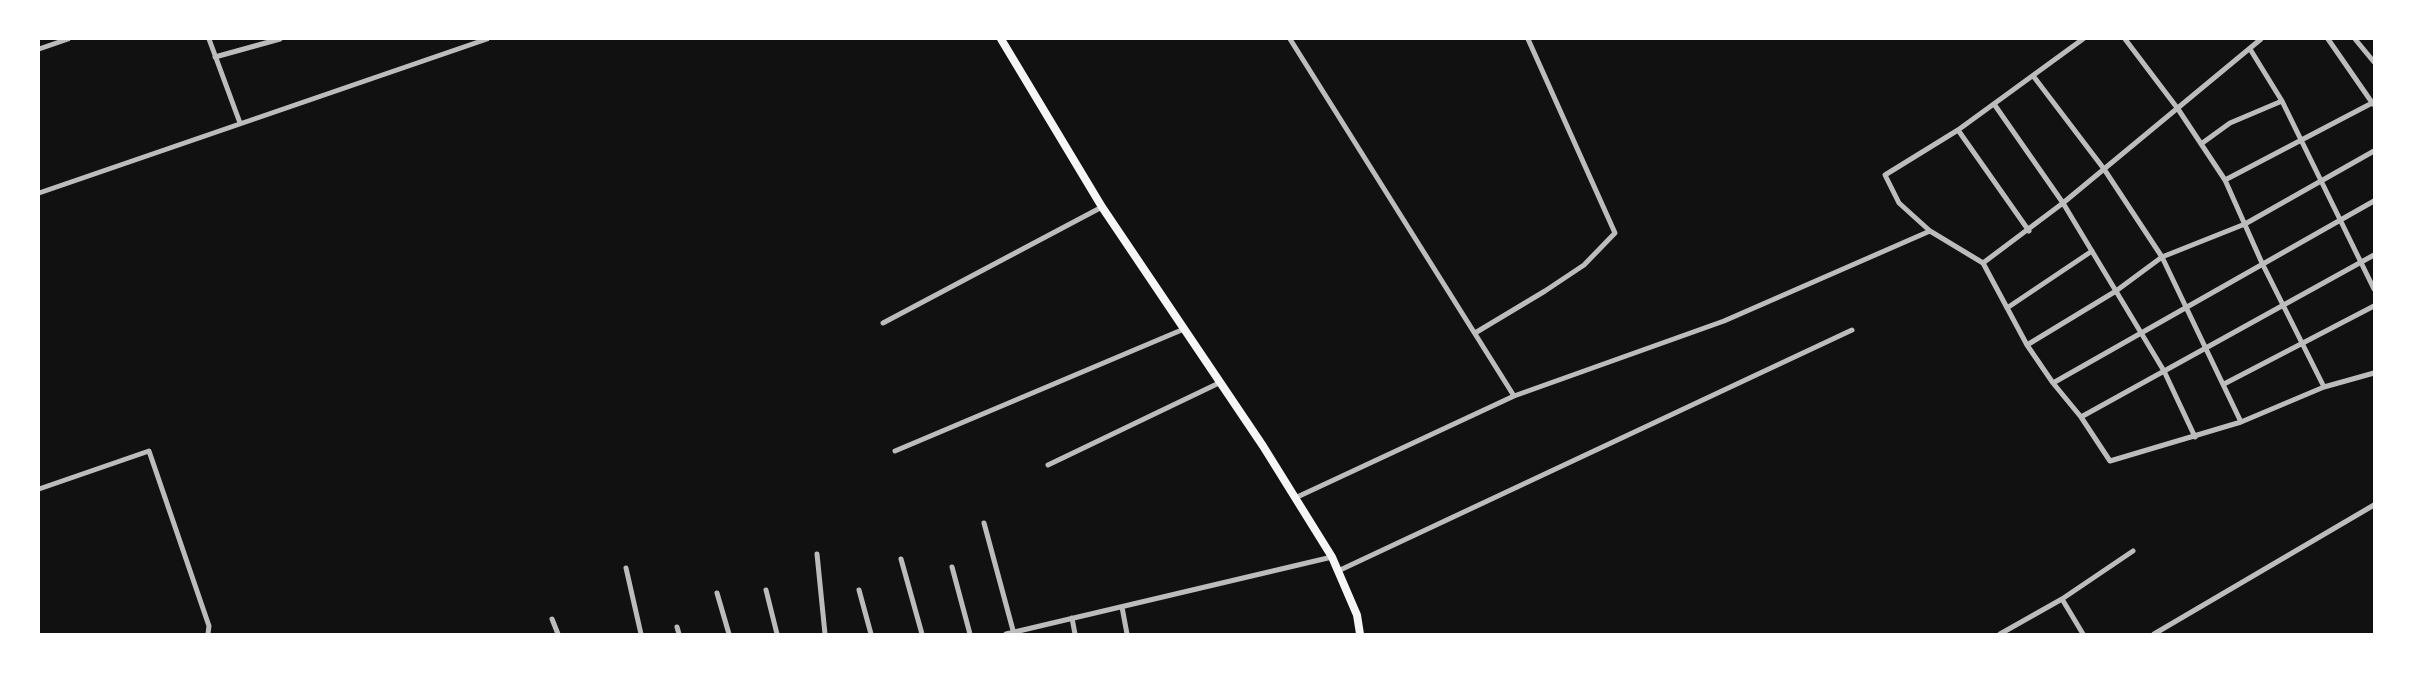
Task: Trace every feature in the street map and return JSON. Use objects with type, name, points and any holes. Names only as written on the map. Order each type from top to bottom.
[{"type":"highway","points":[[1001,39],[1102,207],[1263,446],[1332,557],[1357,615],[1360,634]]},
{"type":"street","points":[[39,49],[68,39]]},
{"type":"street","points":[[209,39],[240,123]]},
{"type":"street","points":[[215,57],[280,39]]},
{"type":"street","points":[[39,193],[488,39]]},
{"type":"street","points":[[1290,39],[1514,396]]},
{"type":"street","points":[[1475,333],[1584,265],[1615,233],[1528,39]]},
{"type":"street","points":[[2083,39],[2034,77],[1958,130],[1885,175],[1899,203],[1930,231],[1983,263],[2027,345],[2053,383],[2081,417],[2109,461],[2241,422],[2324,387],[2374,374]]},
{"type":"street","points":[[2125,39],[2178,109],[2225,180],[2262,263],[2324,387]]},
{"type":"street","points":[[1983,263],[2029,231],[2261,39]]},
{"type":"street","points":[[2225,180],[2374,104],[2328,39]]},
{"type":"street","points":[[2355,39],[2374,62]]},
{"type":"street","points":[[2250,49],[2302,139],[2374,289]]},
{"type":"street","points":[[2034,77],[2104,169],[2162,257],[2241,422]]},
{"type":"street","points":[[2201,144],[2230,123],[2282,101]]},
{"type":"street","points":[[1994,104],[2063,203],[2092,250],[2164,371],[2195,437]]},
{"type":"street","points":[[1958,130],[2029,231]]},
{"type":"street","points":[[2027,345],[2116,291],[2162,257],[2245,224],[2374,150]]},
{"type":"street","points":[[2053,383],[2374,201]]},
{"type":"street","points":[[883,324],[1102,207]]},
{"type":"street","points":[[1295,498],[1514,396],[1724,321],[1930,231]]},
{"type":"street","points":[[2007,308],[2092,250]]},
{"type":"street","points":[[2081,417],[2374,255]]},
{"type":"street","points":[[2224,384],[2303,345],[2374,306]]},
{"type":"street","points":[[895,451],[1184,329]]},
{"type":"street","points":[[1338,571],[1852,330]]},
{"type":"street","points":[[1048,465],[1219,383]]},
{"type":"street","points":[[39,489],[148,451],[209,626],[208,634]]},
{"type":"street","points":[[2154,634],[2374,505]]},
{"type":"street","points":[[984,523],[1014,633]]},
{"type":"street","points":[[2000,634],[2062,599],[2133,551]]},
{"type":"street","points":[[817,554],[825,634]]},
{"type":"street","points":[[1006,634],[1332,557]]},
{"type":"street","points":[[901,559],[922,634]]},
{"type":"street","points":[[952,567],[970,634]]},
{"type":"street","points":[[626,568],[641,634]]},
{"type":"street","points":[[766,590],[777,634]]},
{"type":"street","points":[[859,590],[871,634]]},
{"type":"street","points":[[717,593],[729,634]]},
{"type":"street","points":[[2062,599],[2083,634]]},
{"type":"street","points":[[1122,607],[1127,634]]},
{"type":"street","points":[[1072,618],[1075,634]]},
{"type":"street","points":[[552,619],[558,634]]},
{"type":"street","points":[[677,627],[679,634]]}]
